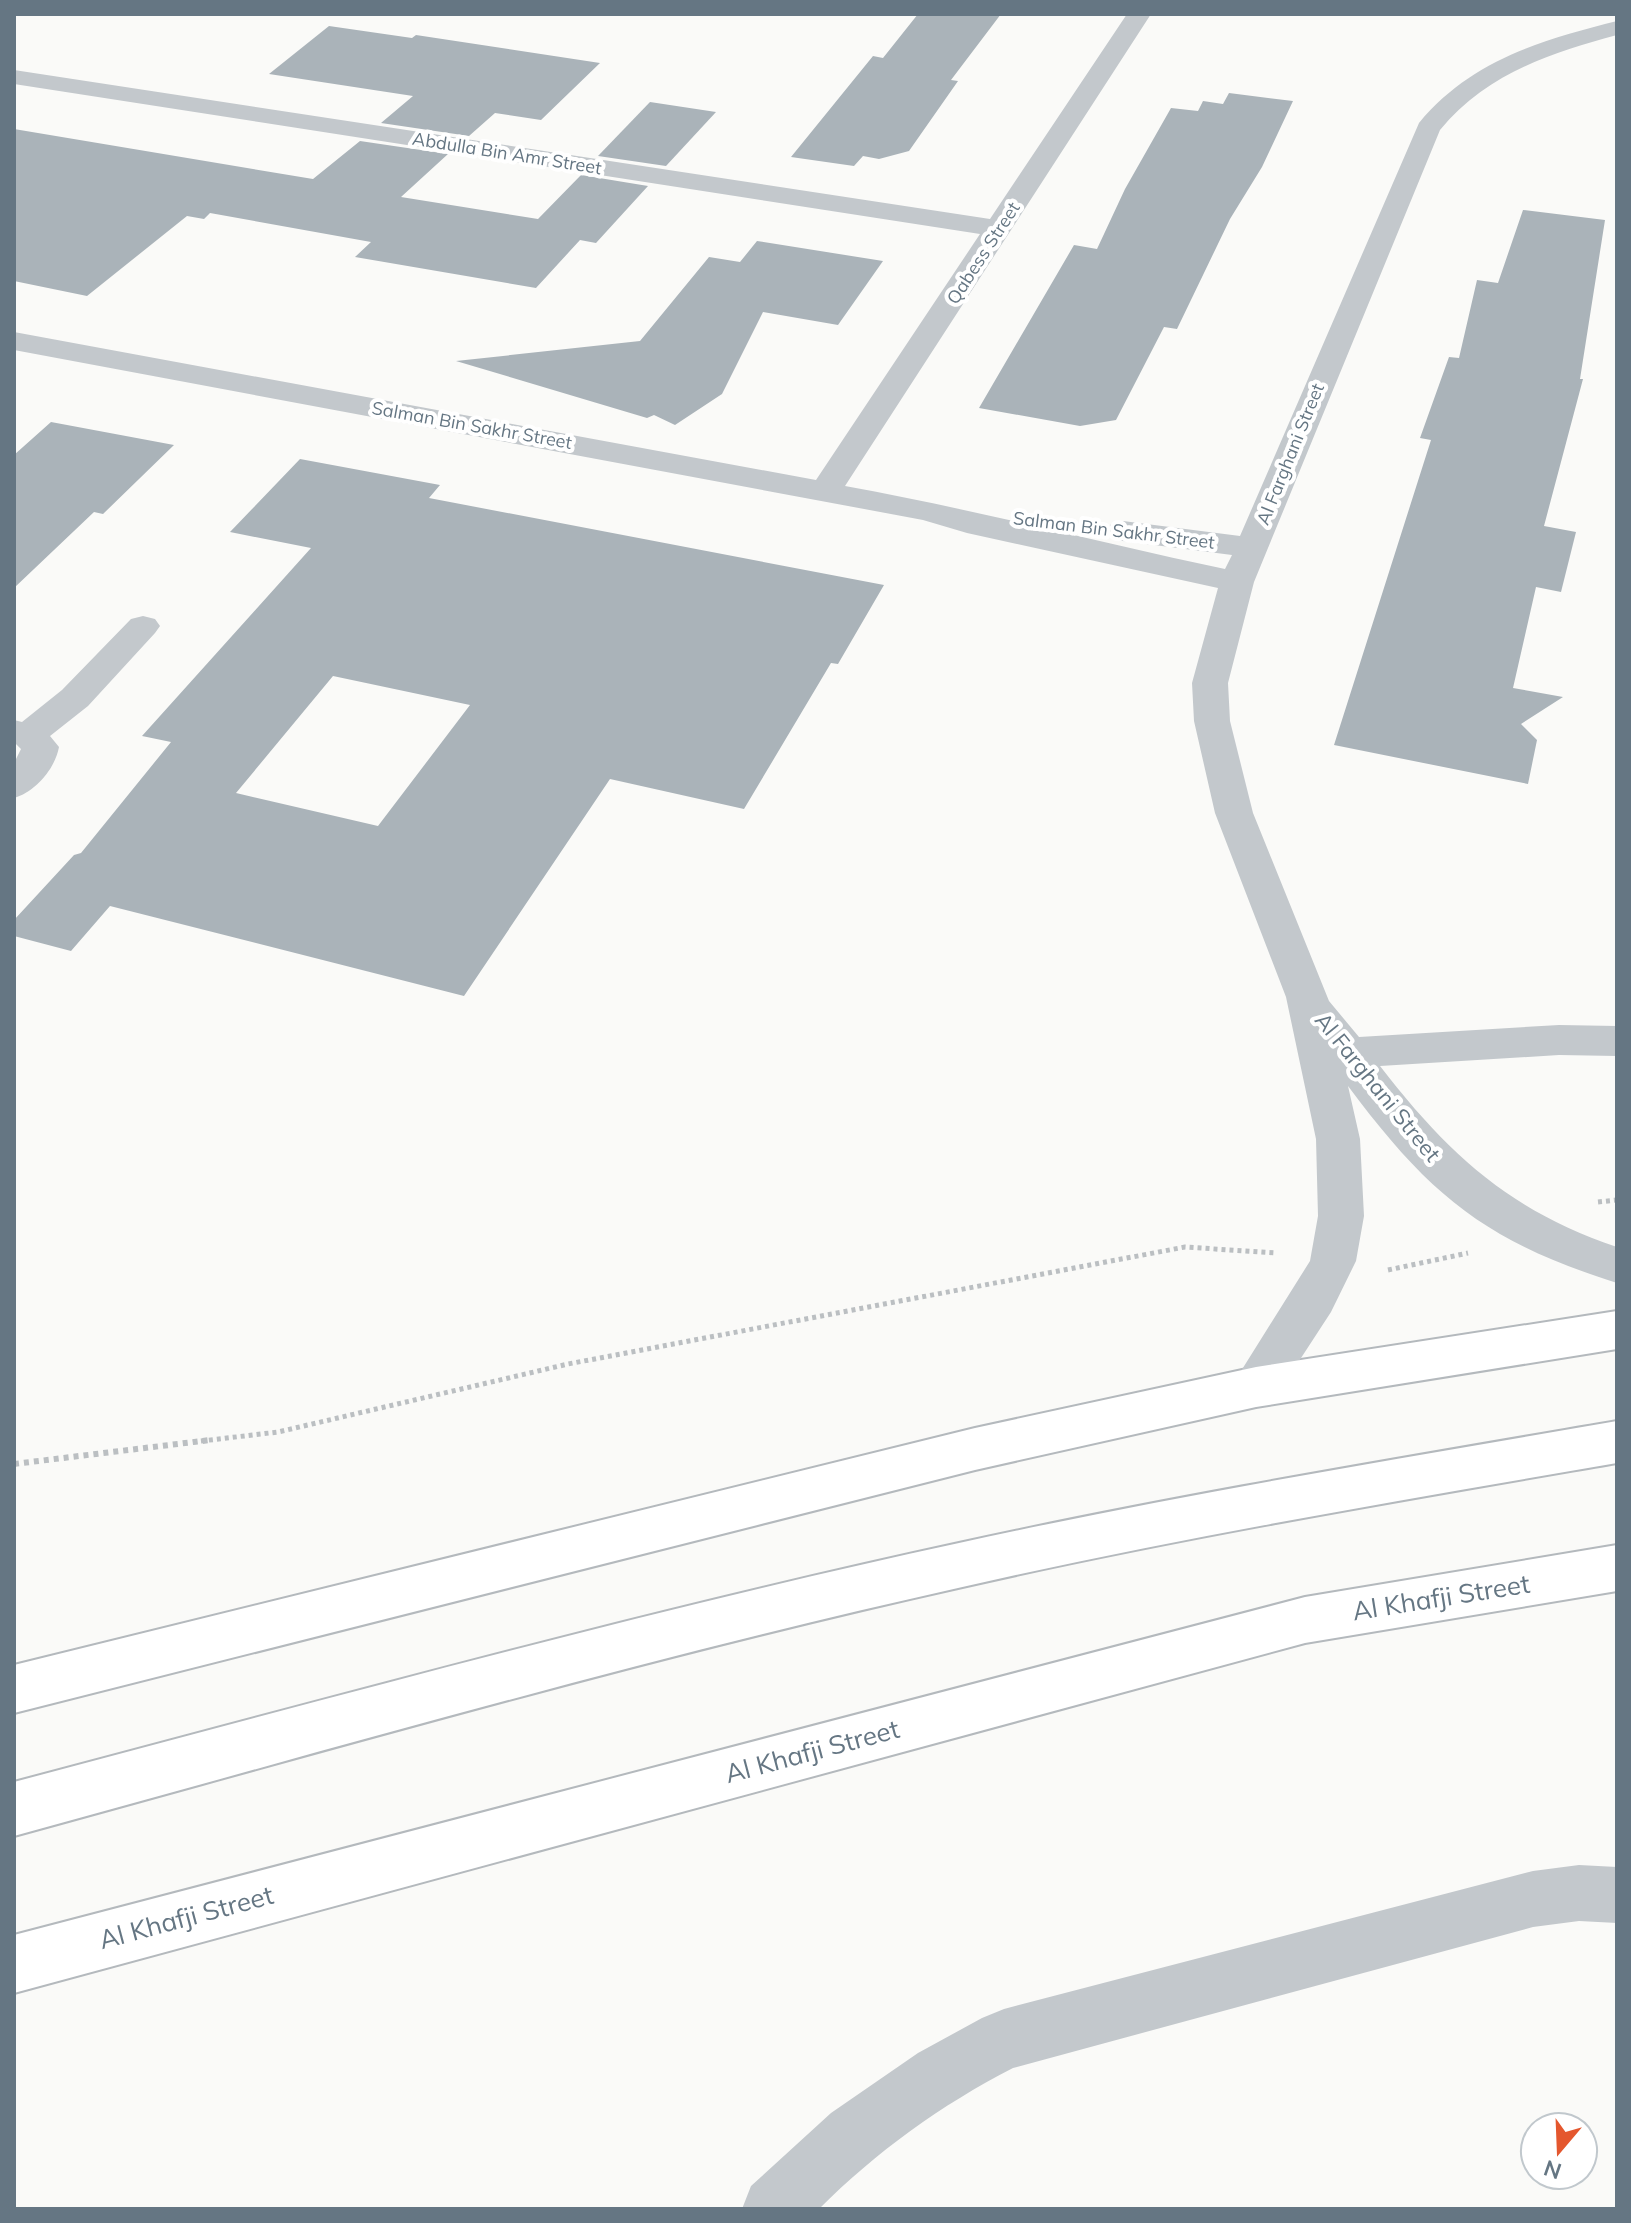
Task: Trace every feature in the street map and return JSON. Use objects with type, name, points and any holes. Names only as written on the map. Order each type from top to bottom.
[{"type":"highway","points":[[14,1689],[975,1449],[1256,1387],[1617,1330]]},
{"type":"highway","points":[[14,1809],[690,1628],[944,1569],[1216,1512],[1617,1442]]},
{"type":"highway","name":"Al Khafji Street","points":[[14,1964],[1305,1620],[1617,1568]]},
{"type":"highway","points":[[14,1991],[95,1941]]},
{"type":"street","name":"Qabess Street","points":[[825,491],[1139,14]]},
{"type":"street","name":"Al Farghani Street","points":[[1256,1387],[1314,1299],[1333,1261],[1341,1216],[1338,1139],[1307,997],[1234,813],[1212,721],[1210,683],[1237,582],[1251,547],[1411,160],[1443,106],[1476,81],[1529,54],[1617,28]]},
{"type":"street","name":"Abdulla Bin Amr Street","points":[[14,77],[1000,229]]},
{"type":"street","name":"Salman Bin Sakhr Street","points":[[14,341],[929,511],[967,523],[1237,582]]},
{"type":"street","points":[[14,374],[46,347]]},
{"type":"street","name":"Salman Bin Sakhr Street","points":[[929,511],[988,514],[1251,547]]},
{"type":"street","points":[[14,786],[38,759],[40,747],[22,733],[75,698],[143,626]]},
{"type":"street","name":"Al Farghani Street","points":[[1307,997],[1424,1150],[1460,1184],[1514,1223],[1561,1246],[1617,1265]]},
{"type":"street","points":[[1347,1053],[1617,1041]]},
{"type":"street","points":[[774,2209],[821,2161],[884,2109],[942,2070],[1004,2040],[1533,1899],[1579,1893],[1617,1895]]},
{"type":"path","points":[[14,1464],[278,1432],[568,1364],[1185,1247],[1248,1249],[1388,1270],[1467,1254],[1514,1223],[1560,1207],[1617,1200]]},
{"type":"building","points":[[918,14],[1001,14],[951,80],[958,81],[909,151],[879,159],[863,156],[854,166],[791,157],[873,56],[883,58]]},
{"type":"building","points":[[329,26],[412,38],[416,35],[600,63],[541,120],[495,113],[469,136],[381,123],[413,96],[269,74]]},
{"type":"building","points":[[1229,93],[1293,101],[1262,167],[1230,219],[1177,329],[1164,327],[1116,420],[1080,426],[979,408],[1074,245],[1097,249],[1125,189],[1171,108],[1198,111],[1203,101],[1223,104]]},
{"type":"building","points":[[650,102],[716,112],[666,166],[598,156]]},
{"type":"building","points":[[14,129],[313,179],[360,141],[448,154],[401,197],[538,219],[581,175],[648,186],[596,243],[580,240],[536,288],[355,257],[371,242],[210,213],[204,219],[187,216],[87,296],[14,281]]},
{"type":"building","points":[[1523,210],[1605,220],[1580,379],[1583,379],[1544,526],[1576,532],[1561,592],[1536,587],[1513,688],[1563,697],[1521,724],[1537,740],[1528,784],[1334,745],[1431,440],[1420,438],[1449,357],[1459,358],[1477,280],[1498,283]]},
{"type":"building","points":[[757,241],[883,261],[838,325],[763,312],[722,394],[675,425],[654,415],[647,418],[456,361],[640,341],[709,257],[740,262]]},
{"type":"building","points":[[51,422],[174,445],[103,514],[94,512],[14,588],[14,455]]},
{"type":"building","points":[[300,459],[440,485],[429,498],[884,585],[838,664],[831,663],[744,809],[610,779],[464,996],[110,906],[71,951],[14,936],[14,920],[74,855],[81,853],[171,742],[142,736],[311,548],[230,532]],"holes":[[[333,676],[470,705],[378,826],[236,793]]]}]
